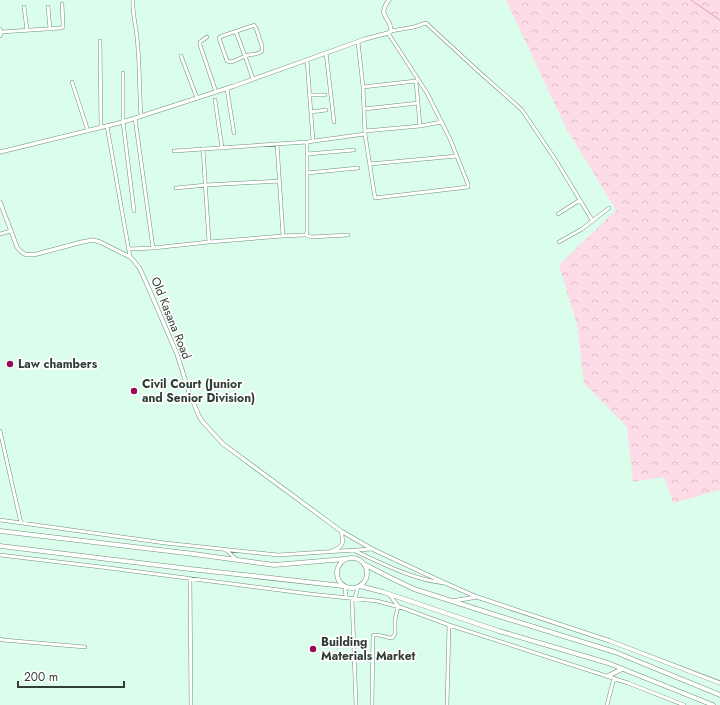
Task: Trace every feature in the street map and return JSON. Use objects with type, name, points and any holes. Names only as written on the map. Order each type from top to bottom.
[{"type":"main road","points":[[0,531],[274,565],[353,557],[414,589],[615,652],[720,695]]},
{"type":"main road","points":[[0,546],[352,589],[359,587],[367,576],[364,564]]},
{"type":"main road","points":[[344,587],[337,580],[336,572],[338,565],[345,559]]},
{"type":"main road","points":[[359,587],[389,594],[499,631],[608,664],[713,705]]},
{"type":"main road","points":[[608,676],[622,669]]},
{"type":"street","points":[[133,0],[137,38],[141,116]]},
{"type":"street","points":[[358,42],[363,87],[365,133],[375,198],[468,187],[450,138],[442,122],[427,93],[417,80],[390,32],[391,28],[384,11],[385,5],[390,0]]},
{"type":"street","points":[[0,36],[0,30],[58,29],[64,24],[62,4]]},
{"type":"street","points":[[24,7],[27,30]]},
{"type":"street","points":[[48,7],[50,29]]},
{"type":"street","points":[[0,152],[123,122],[227,89],[358,42],[426,23],[522,110],[557,162],[592,220]]},
{"type":"street","points":[[254,25],[262,46],[262,51],[245,56],[228,62],[219,38],[254,25]]},
{"type":"street","points":[[236,32],[253,79]]},
{"type":"street","points":[[207,38],[200,42],[200,45],[216,92]]},
{"type":"street","points":[[100,41],[101,128]]},
{"type":"street","points":[[326,54],[334,122]]},
{"type":"street","points":[[181,56],[197,98]]},
{"type":"street","points":[[307,60],[313,141]]},
{"type":"street","points":[[123,72],[123,122],[134,211]]},
{"type":"street","points":[[363,87],[417,80]]},
{"type":"street","points":[[417,80],[420,126]]},
{"type":"street","points":[[72,82],[88,130]]},
{"type":"street","points":[[227,89],[234,132]]},
{"type":"street","points":[[310,95],[325,95]]},
{"type":"street","points":[[215,100],[222,148]]},
{"type":"street","points":[[364,109],[418,103]]},
{"type":"street","points":[[311,112],[326,110]]},
{"type":"street","points":[[135,118],[152,248]]},
{"type":"street","points":[[174,151],[307,142],[442,122]]},
{"type":"street","points":[[106,126],[130,257]]},
{"type":"street","points":[[306,235],[307,142]]},
{"type":"street","points":[[278,144],[282,236]]},
{"type":"street","points":[[203,149],[209,242]]},
{"type":"street","points":[[307,154],[354,150]]},
{"type":"street","points":[[370,164],[457,156]]},
{"type":"street","points":[[307,173],[358,168]]},
{"type":"street","points":[[176,188],[280,181]]},
{"type":"street","points":[[558,214],[580,200]]},
{"type":"street","name":"Old Kasana Road","points":[[0,202],[17,247],[24,254],[37,254],[93,240],[130,257],[140,269],[149,289],[177,354],[189,392],[202,421],[223,444],[341,531],[372,549],[477,597],[610,641],[720,684]]},
{"type":"street","points":[[560,242],[582,229],[609,208]]},
{"type":"street","points":[[0,234],[11,231]]},
{"type":"street","points":[[128,249],[282,236],[306,235],[311,237],[348,235]]},
{"type":"street","points":[[0,431],[21,523]]},
{"type":"street","points":[[0,520],[142,540],[278,555],[372,549]]},
{"type":"street","points":[[329,552],[341,547],[343,542],[341,531]]},
{"type":"street","points":[[225,549],[237,560]]},
{"type":"street","points":[[355,551],[397,570],[438,583],[445,583]]},
{"type":"street","points":[[0,555],[377,601],[398,606],[449,625],[614,678],[684,705]]},
{"type":"street","points":[[190,578],[192,705]]},
{"type":"street","points":[[344,587],[346,597]]},
{"type":"street","points":[[356,705],[353,598],[359,587]]},
{"type":"street","points":[[372,705],[373,636],[377,634],[387,638],[392,638],[395,634],[395,620],[398,606],[389,594]]},
{"type":"street","points":[[452,601],[477,597]]},
{"type":"street","points":[[447,705],[449,625]]},
{"type":"street","points":[[0,639],[86,647]]},
{"type":"street","points":[[607,705],[614,678]]},
{"type":"green space","points":[[506,0],[720,0],[720,490],[673,503],[664,477],[633,482],[627,427],[584,383],[577,325],[559,265],[616,210],[566,128]]},
{"type":"waterway","points":[[691,0],[720,20]]},
{"type":"place","name":"Law chambers","points":[[10,364]]},
{"type":"place","name":"Civil Court (Junior and Senior Division)","points":[[134,391]]},
{"type":"place","name":"Building Materials Market","points":[[313,649]]}]
